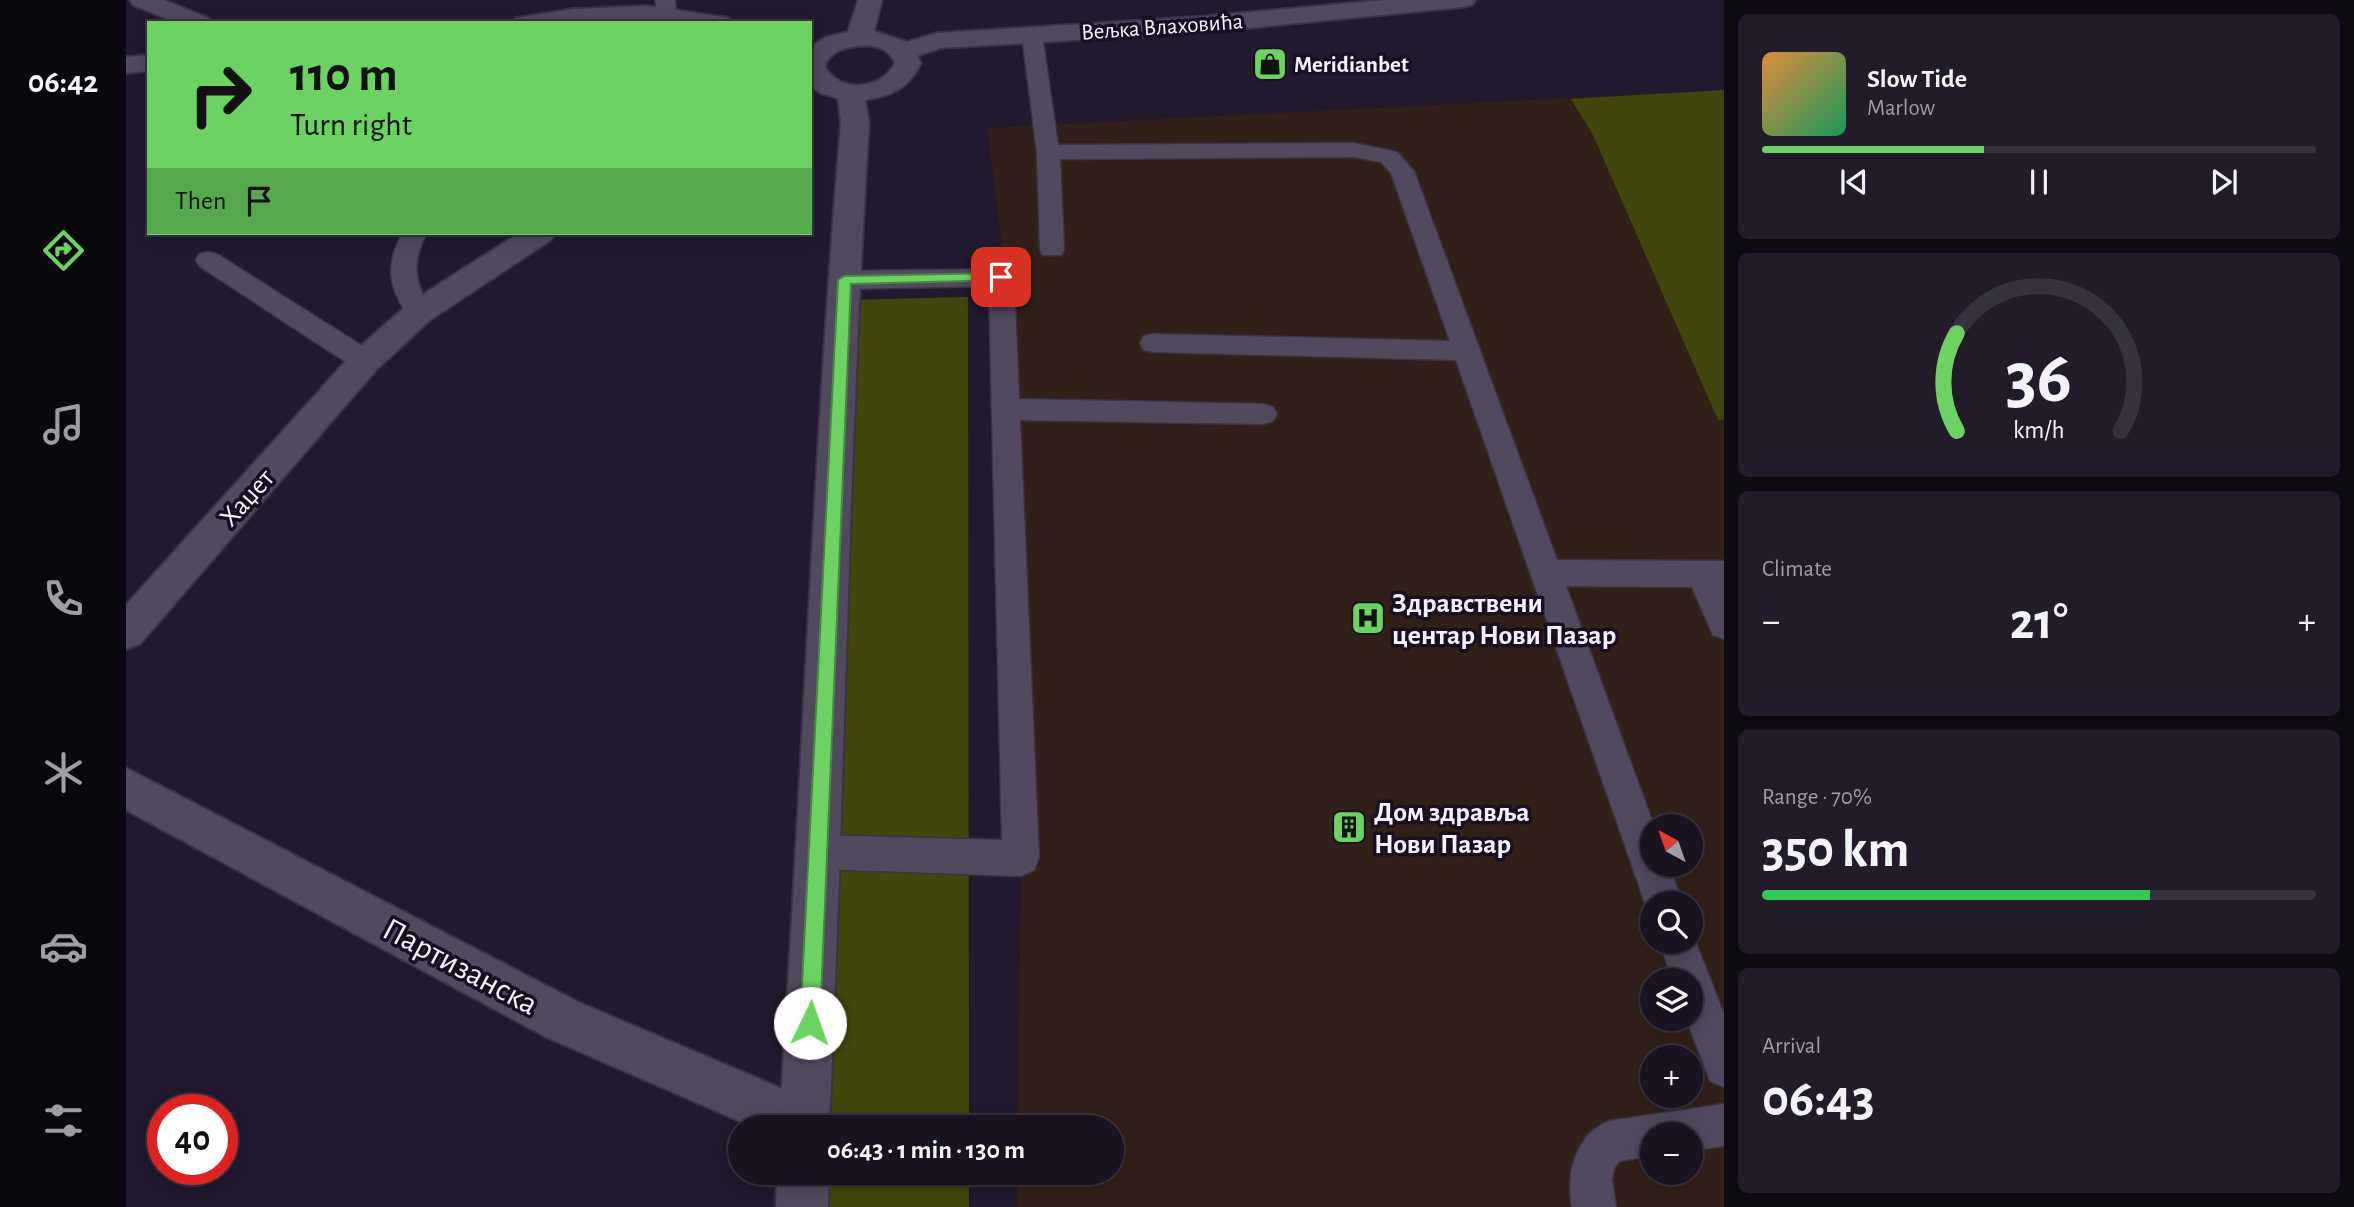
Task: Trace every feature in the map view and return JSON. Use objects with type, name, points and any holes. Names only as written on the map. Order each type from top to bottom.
[{"type":"street","points":[[142,0],[194,21]]},
{"type":"street","points":[[859,38],[870,0]]},
{"type":"street","name":"Вељка Влаховића","points":[[903,52],[936,41],[1197,25],[1463,0]]},
{"type":"street","points":[[541,21],[666,8],[712,21]]},
{"type":"street","points":[[816,46],[859,38],[889,43],[903,52],[908,63],[898,80],[882,89],[825,83]]},
{"type":"street","points":[[126,65],[147,63]]},
{"type":"street","points":[[805,1115],[820,852],[844,280],[855,122],[812,67]]},
{"type":"street","name":"Хаџет","points":[[126,632],[365,361],[419,312],[537,235]]},
{"type":"street","name":"Партизанска","points":[[126,788],[563,1020],[752,1115]]},
{"type":"street","points":[[802,1207],[803,1185]]},
{"type":"lane","points":[[1032,35],[1048,152],[1052,249]]},
{"type":"lane","points":[[1048,152],[1354,150],[1389,157],[1402,171],[1660,891]]},
{"type":"lane","points":[[414,235],[402,263],[402,282],[407,297],[419,312]]},
{"type":"lane","points":[[208,260],[365,361]]},
{"type":"lane","points":[[820,852],[1021,858],[1001,277],[844,280]]},
{"type":"lane","points":[[1153,344],[1466,351]]},
{"type":"lane","points":[[1005,409],[1263,414]]},
{"type":"lane","points":[[1545,573],[1713,574],[1724,625]]},
{"type":"lane","points":[[1682,954],[1724,1067]]},
{"type":"lane","points":[[1594,1207],[1589,1185],[1596,1153],[1609,1142],[1724,1125]]},
{"type":"shaded area","name":"Здравствени центар Нови Пазар","points":[[1724,90],[1724,1207],[1017,1207],[1017,1185],[1124,1185],[1124,1115],[1018,1115],[1021,858],[1001,277],[1003,252],[987,128]]},
{"type":"green space","points":[[1724,90],[1724,420],[1718,420],[1593,135],[1571,99]]},
{"type":"green space","points":[[968,297],[969,1115],[806,1115],[842,300]]},
{"type":"green space","points":[[803,1185],[969,1185],[969,1207],[802,1207]]},
{"type":"place","name":"Meridianbet","points":[[1270,64]]},
{"type":"place","name":"Здравствени центар Нови Пазар","points":[[1368,618]]},
{"type":"place","name":"Дом здравља Нови Пазар","points":[[1349,827]]},
{"type":"route","points":[[810,1023],[820,852],[844,280],[1001,277]]}]
